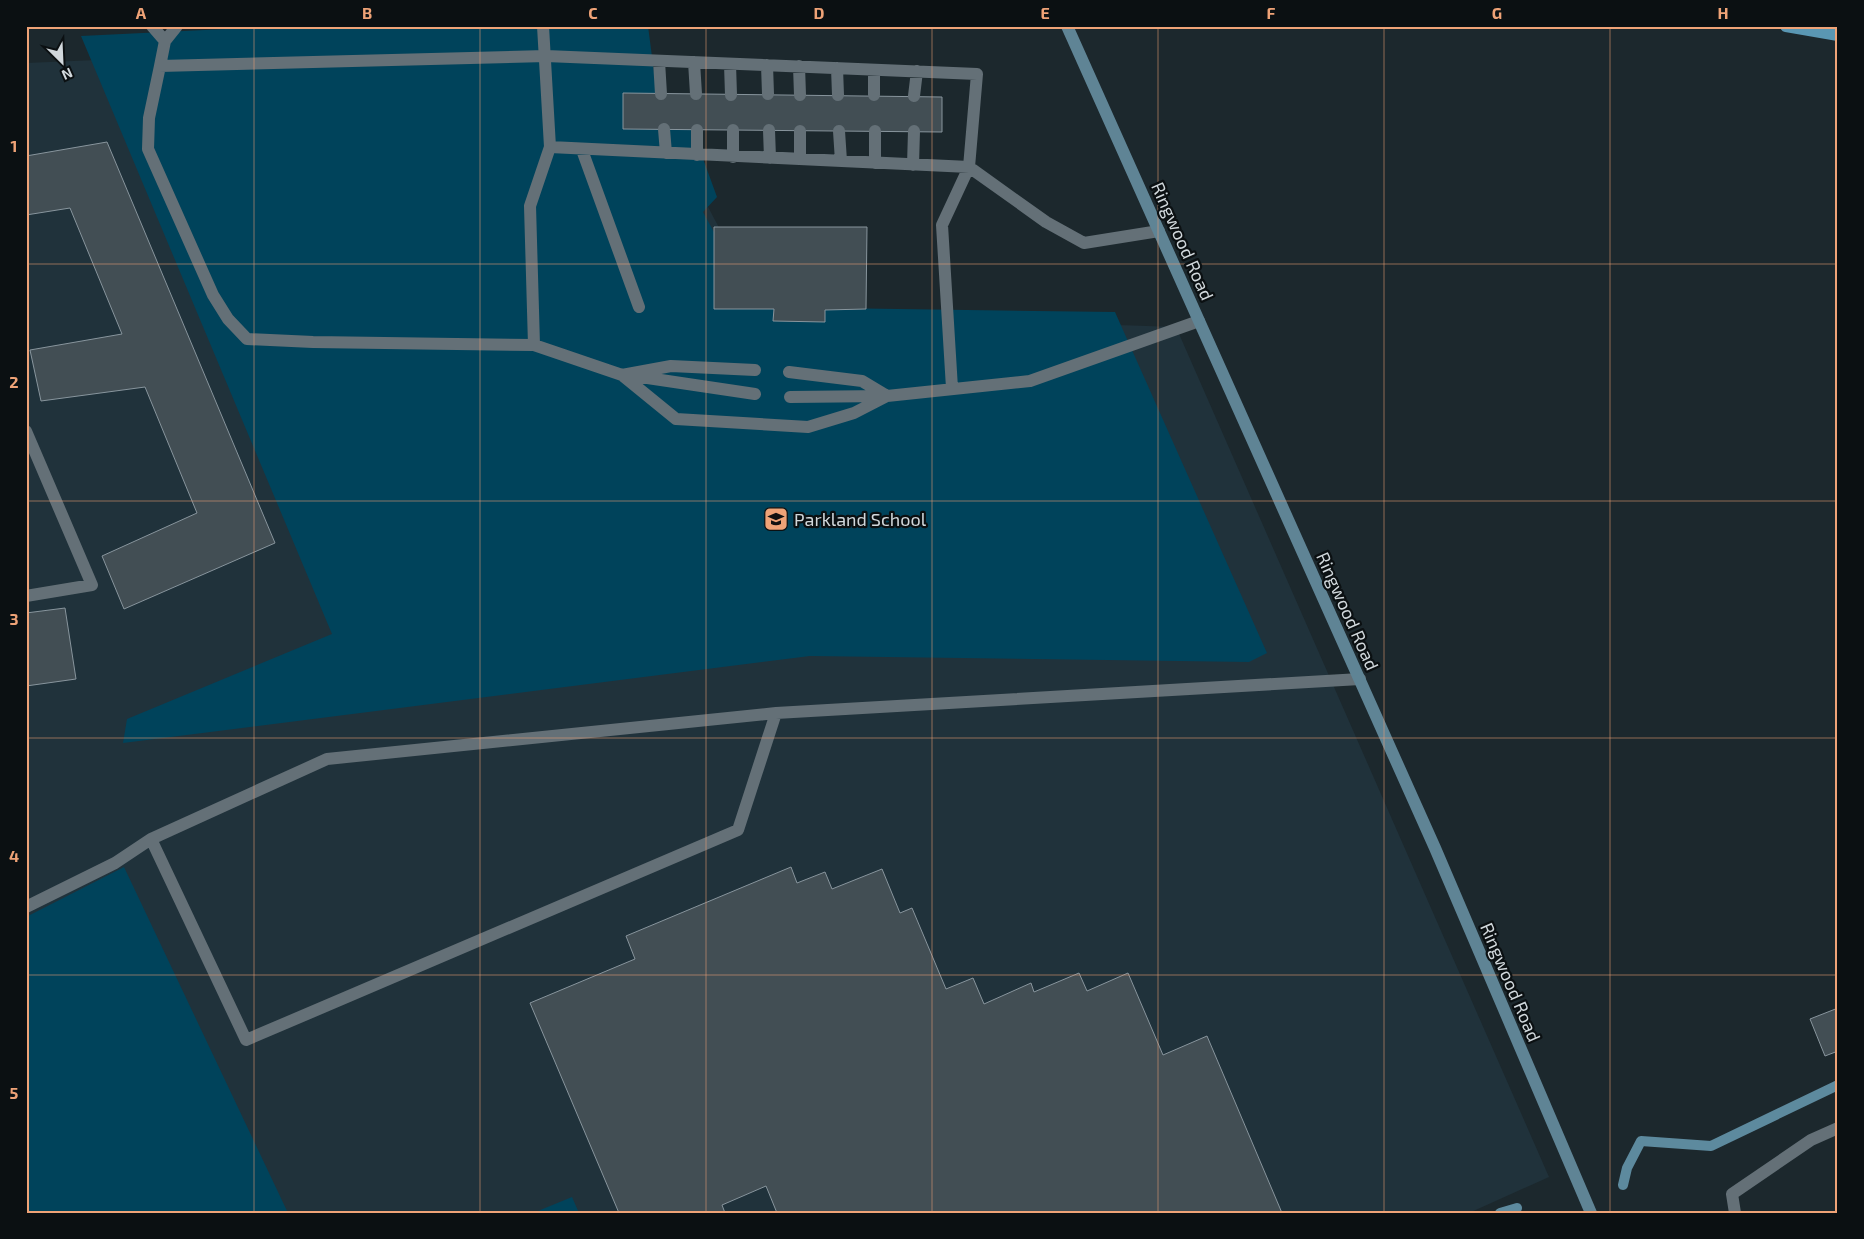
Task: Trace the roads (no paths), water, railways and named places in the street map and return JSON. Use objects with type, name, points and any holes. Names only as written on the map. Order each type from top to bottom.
[{"type":"main road","points":[[1786,26],[1838,35]]},
{"type":"street","points":[[152,26],[165,41]]},
{"type":"street","points":[[177,26],[165,41],[149,118],[148,149],[213,295],[228,319],[247,339],[313,342],[534,345],[622,375],[755,394]]},
{"type":"street","points":[[534,345],[530,206],[550,147],[543,26]]},
{"type":"street","name":"Ringwood Road","points":[[1067,26],[1435,848],[1591,1213]]},
{"type":"street","points":[[160,66],[546,56],[976,74],[969,167],[942,225],[952,388]]},
{"type":"street","points":[[659,61],[661,94]]},
{"type":"street","points":[[694,62],[696,94]]},
{"type":"street","points":[[730,64],[731,95]]},
{"type":"street","points":[[767,65],[768,94]]},
{"type":"street","points":[[799,66],[800,95]]},
{"type":"street","points":[[837,68],[838,95]]},
{"type":"street","points":[[874,70],[874,96]]},
{"type":"street","points":[[914,96],[916,71]]},
{"type":"street","points":[[664,130],[666,153]]},
{"type":"street","points":[[697,130],[698,155]]},
{"type":"street","points":[[732,130],[733,156]]},
{"type":"street","points":[[769,130],[770,158]]},
{"type":"street","points":[[800,131],[800,159]]},
{"type":"street","points":[[840,131],[841,161]]},
{"type":"street","points":[[875,131],[875,163]]},
{"type":"street","points":[[912,164],[914,132]]},
{"type":"street","points":[[550,147],[969,167],[1046,222],[1084,243],[1159,230]]},
{"type":"street","points":[[582,150],[639,307]]},
{"type":"street","points":[[790,397],[887,396],[1030,381],[1199,321]]},
{"type":"street","points":[[622,375],[671,366],[755,370]]},
{"type":"street","points":[[789,372],[862,381],[887,396]]},
{"type":"street","points":[[622,375],[676,419],[808,427],[854,413],[887,396]]},
{"type":"street","points":[[26,431],[92,585],[26,596]]},
{"type":"street","points":[[26,907],[114,864],[151,839],[327,759],[776,713],[1360,679]]},
{"type":"street","points":[[151,839],[246,1040],[738,830],[776,713]]},
{"type":"street","points":[[1735,1213],[1732,1194],[1811,1140],[1838,1128]]},
{"type":"waterway","points":[[1623,1185],[1627,1168],[1641,1141],[1711,1146],[1838,1085]]},
{"type":"waterway","points":[[1500,1213],[1517,1208]]},
{"type":"place","name":"Parkland School","points":[[776,519]]}]
